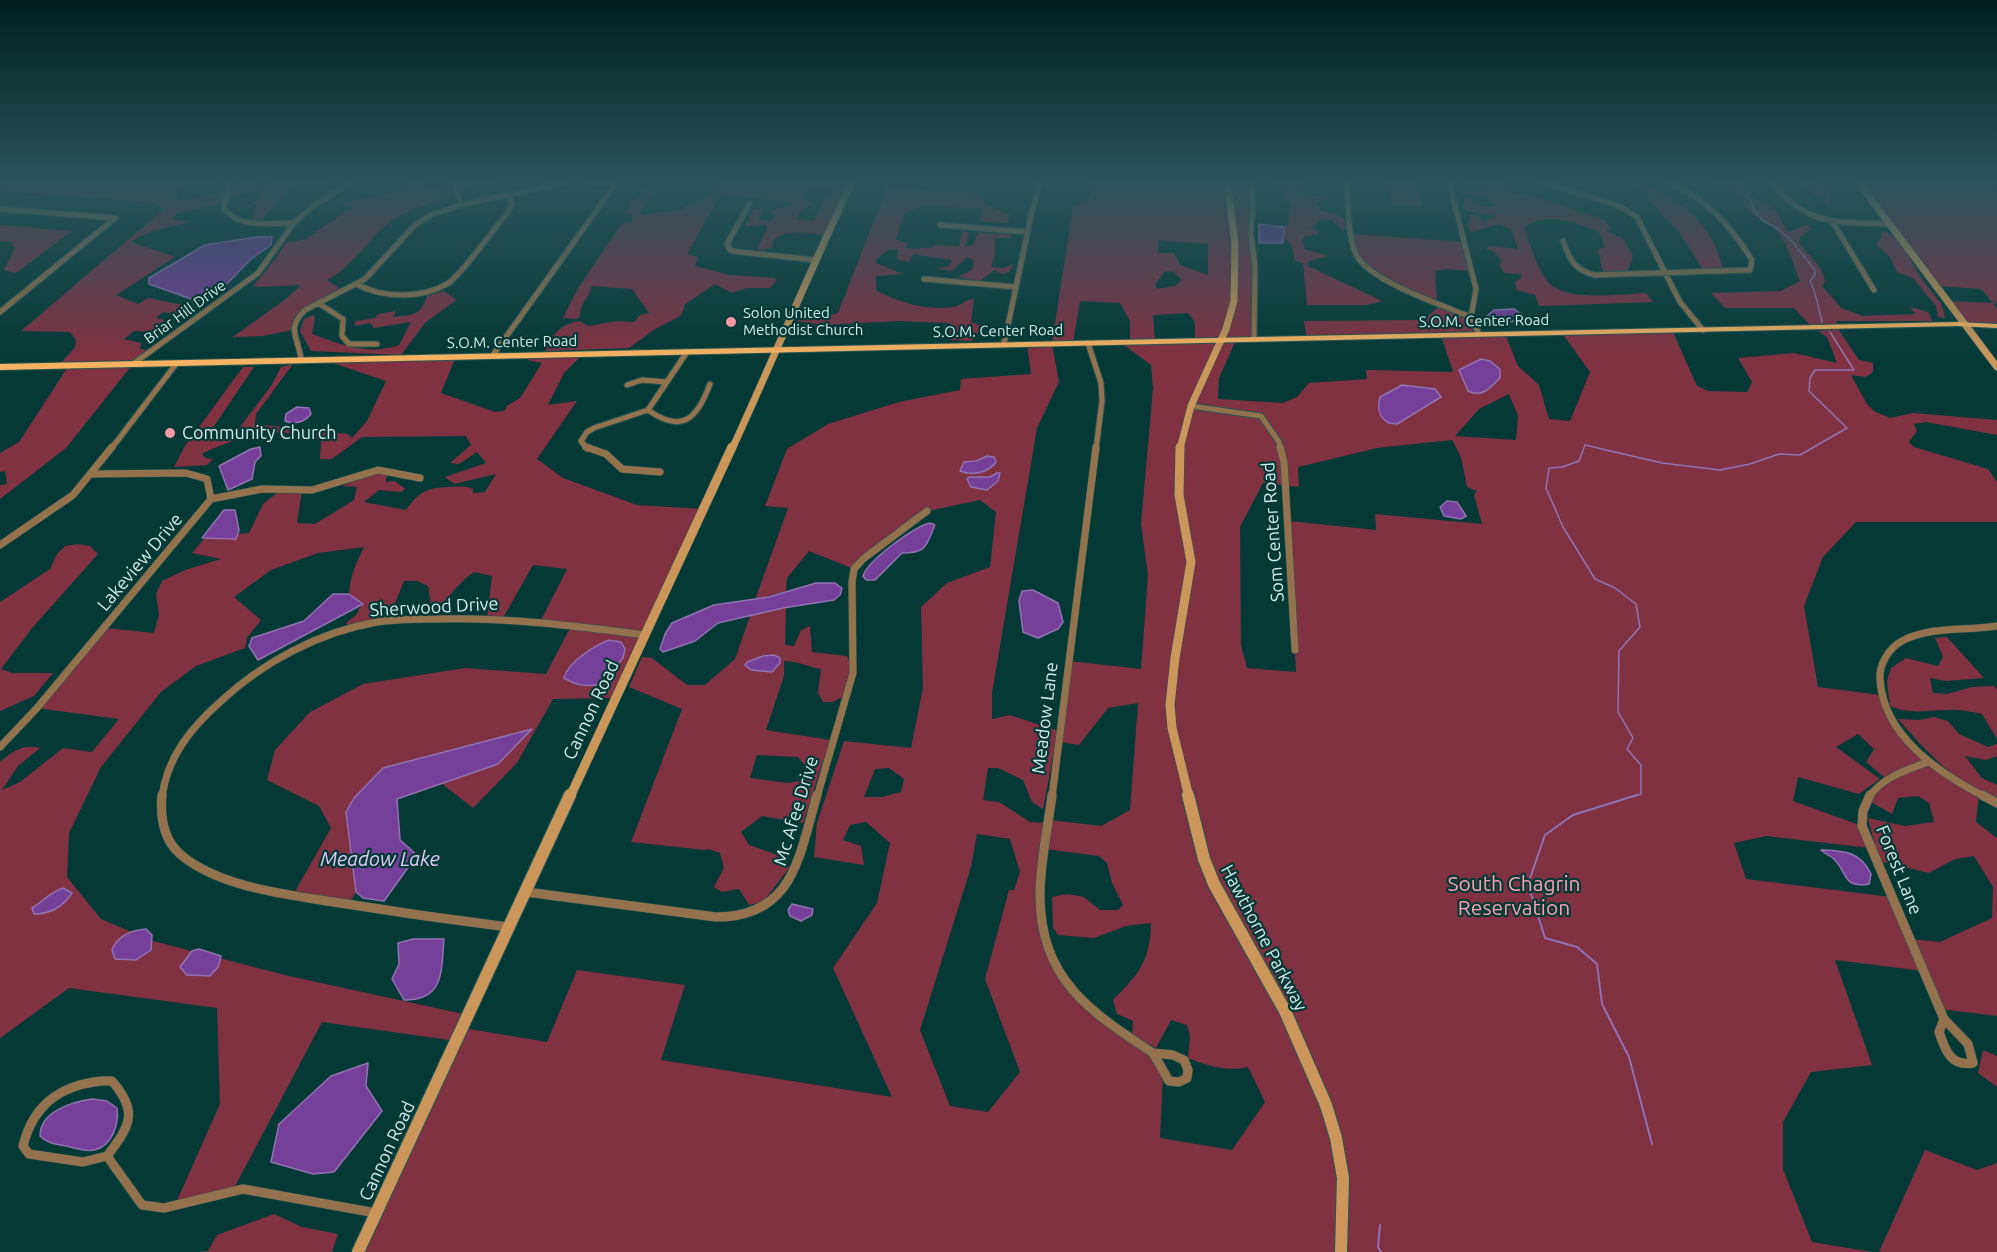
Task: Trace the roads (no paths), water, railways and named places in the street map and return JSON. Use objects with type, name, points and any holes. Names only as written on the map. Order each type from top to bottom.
[{"type":"main road","name":"Cannon Road","points":[[358,1252],[778,349],[824,240]]},
{"type":"main road","name":"Hawthorne Parkway","points":[[1235,240],[1235,282],[1232,310],[1191,406],[1179,460],[1179,495],[1191,562],[1178,634],[1170,705],[1176,750],[1189,792],[1204,859],[1214,884],[1285,1011],[1326,1105],[1336,1138],[1343,1178],[1341,1252]]},
{"type":"main road","points":[[1900,240],[1997,368]]},
{"type":"main road","name":"S.O.M. Center Road","points":[[0,367],[1964,324],[1997,326]]},
{"type":"street","points":[[0,312],[88,240]]},
{"type":"street","name":"Briar Hill Drive","points":[[133,364],[258,273],[281,240]]},
{"type":"street","points":[[301,360],[292,326],[298,316],[372,273],[401,240]]},
{"type":"street","points":[[356,284],[366,291],[389,293],[436,289],[449,283],[484,240]]},
{"type":"street","points":[[493,355],[575,240]]},
{"type":"street","points":[[729,240],[727,244],[730,250],[742,254],[815,260]]},
{"type":"street","points":[[1004,344],[1026,240]]},
{"type":"street","points":[[1252,240],[1255,266],[1254,339]]},
{"type":"street","points":[[1354,240],[1355,250],[1369,271],[1471,317],[1479,334]]},
{"type":"street","points":[[1464,240],[1476,290],[1471,317]]},
{"type":"street","points":[[1649,240],[1680,302],[1703,330]]},
{"type":"street","points":[[1563,241],[1572,265],[1585,273],[1666,273],[1750,270],[1752,260],[1740,240]]},
{"type":"street","points":[[1844,240],[1874,290]]},
{"type":"street","points":[[924,279],[1016,287]]},
{"type":"street","points":[[318,303],[343,319],[342,336],[349,344],[377,344]]},
{"type":"street","name":"Meadow Lane","points":[[1088,343],[1101,383],[1102,401],[1040,893],[1042,931],[1048,951],[1058,969],[1087,1005],[1100,1017],[1153,1053]]},
{"type":"street","points":[[660,472],[622,469],[606,454],[587,449],[580,441],[587,432],[594,428],[648,410],[687,352]]},
{"type":"street","points":[[0,545],[73,495],[176,364]]},
{"type":"street","points":[[627,385],[642,380],[666,382]]},
{"type":"street","points":[[648,410],[657,418],[680,421],[687,419],[698,410],[710,384]]},
{"type":"street","name":"Som Center Road","points":[[1191,406],[1260,416],[1281,448],[1288,522],[1295,650]]},
{"type":"street","points":[[91,474],[186,473],[207,479],[211,499],[262,489],[312,490],[371,470],[386,470],[420,478]]},
{"type":"street","name":"Lakeview Drive","points":[[0,747],[43,700],[211,499]]},
{"type":"street","name":"Mc Afee Drive","points":[[526,892],[716,917],[736,917],[759,910],[779,895],[797,864],[853,673],[852,582],[854,568],[927,512]]},
{"type":"street","name":"Sherwood Drive","points":[[508,927],[314,899],[219,876],[179,853],[168,838],[162,822],[160,804],[170,765],[181,746],[205,717],[243,682],[300,648],[351,628],[373,622],[399,620],[499,618],[645,635]]},
{"type":"street","points":[[1997,626],[1916,636],[1900,642],[1882,662],[1880,690],[1884,706],[1895,725],[1928,762],[1962,784],[1997,802]]},
{"type":"street","name":"Forest Lane","points":[[1928,762],[1881,782],[1866,799],[1862,811],[1862,826],[1944,1019],[1961,1035],[1973,1053],[1973,1063],[1966,1065],[1952,1061],[1944,1050],[1939,1032],[1944,1019]]},
{"type":"street","points":[[99,1080],[112,1082],[127,1100],[131,1111],[129,1123],[107,1156],[83,1162],[29,1154],[23,1146],[27,1129],[37,1112],[52,1099],[70,1089],[99,1080]]},
{"type":"street","points":[[107,1156],[142,1204],[164,1208],[243,1189],[376,1213]]},
{"type":"water","points":[[234,240],[272,240],[271,245],[251,259],[219,292],[197,301],[149,284],[149,278],[205,245]]},
{"type":"water","points":[[1259,240],[1283,240],[1283,243],[1259,243]]},
{"type":"water","points":[[1514,309],[1529,319],[1508,321],[1495,320],[1487,316],[1494,310]]},
{"type":"water","points":[[1481,359],[1490,361],[1500,369],[1500,378],[1486,391],[1473,393],[1468,391],[1459,370]]},
{"type":"water","points":[[1402,385],[1435,389],[1441,397],[1397,424],[1389,423],[1379,412],[1380,397]]},
{"type":"water","points":[[297,407],[309,408],[311,414],[300,422],[285,421],[286,414]]},
{"type":"water","points":[[260,447],[261,456],[255,462],[252,479],[228,490],[219,466],[251,449]]},
{"type":"water","points":[[987,456],[994,457],[996,462],[989,469],[974,473],[960,471],[964,462],[976,461]]},
{"type":"water","points":[[1000,473],[998,481],[987,490],[971,487],[967,479],[969,477],[990,477]]},
{"type":"water","points":[[1447,501],[1457,502],[1466,516],[1461,519],[1444,516],[1440,507]]},
{"type":"water","points":[[224,510],[235,510],[239,530],[236,539],[202,538]]},
{"type":"water","points":[[930,523],[935,525],[925,546],[911,553],[902,553],[875,580],[866,580],[863,576],[867,569],[882,553],[913,531]]},
{"type":"water","points":[[816,583],[835,583],[842,588],[840,595],[834,600],[783,608],[718,623],[695,641],[663,652],[660,649],[672,623],[714,605],[769,597]]},
{"type":"water","points":[[1033,590],[1058,603],[1063,622],[1058,629],[1038,638],[1023,632],[1019,601],[1022,591]]},
{"type":"water","points":[[333,594],[349,594],[363,604],[258,660],[249,646],[252,638],[304,621]]},
{"type":"water","points":[[609,640],[621,642],[625,649],[623,658],[602,684],[582,685],[564,678],[571,666],[589,650]]},
{"type":"water","points":[[774,655],[780,658],[780,663],[772,672],[751,670],[745,665],[763,656]]},
{"type":"water","name":"Meadow Lake","points":[[532,729],[498,764],[397,799],[400,840],[417,855],[384,901],[363,898],[356,892],[346,812],[354,798],[383,768]]},
{"type":"water","points":[[1821,850],[1844,852],[1862,861],[1871,874],[1869,884],[1860,885],[1850,882],[1838,863]]},
{"type":"water","points":[[63,888],[72,893],[65,902],[51,911],[34,914],[32,908]]},
{"type":"water","points":[[792,904],[813,909],[812,915],[801,921],[790,916],[788,910]]},
{"type":"water","points":[[146,929],[152,935],[151,950],[136,960],[115,959],[112,950],[121,937],[130,932]]},
{"type":"water","points":[[413,939],[444,939],[441,972],[434,989],[427,995],[404,1000],[392,979],[399,964],[398,943]]},
{"type":"water","points":[[199,949],[221,956],[218,967],[210,976],[187,975],[180,967],[192,951]]},
{"type":"water","points":[[368,1063],[366,1086],[382,1111],[334,1172],[313,1174],[271,1162],[279,1124],[331,1076]]},
{"type":"water","points":[[92,1099],[107,1101],[117,1108],[116,1127],[110,1139],[101,1148],[84,1150],[52,1143],[40,1136],[45,1121],[58,1110]]},
{"type":"waterway","points":[[1791,240],[1815,270],[1815,275],[1810,281],[1822,322]]},
{"type":"waterway","points":[[1632,797],[1641,794],[1641,765],[1627,749],[1633,738],[1618,712],[1619,651],[1640,627],[1636,604],[1615,588],[1595,579],[1563,527],[1546,488],[1549,468],[1562,467],[1579,461],[1585,445],[1662,463],[1720,470],[1750,464],[1779,454],[1800,455],[1847,428],[1809,391],[1810,378],[1815,370],[1854,370],[1830,332]]},
{"type":"waterway","points":[[1637,795],[1573,815],[1545,835],[1528,884],[1545,938],[1577,947],[1597,964],[1602,1004],[1629,1057],[1652,1144]]},
{"type":"waterway","points":[[1380,1225],[1378,1247],[1381,1252]]},
{"type":"place","name":"Solon United Methodist Church","points":[[731,322]]},
{"type":"place","name":"Community Church","points":[[170,433]]},
{"type":"park label","name":"South Chagrin Reservation","points":[[1514,896]]}]
